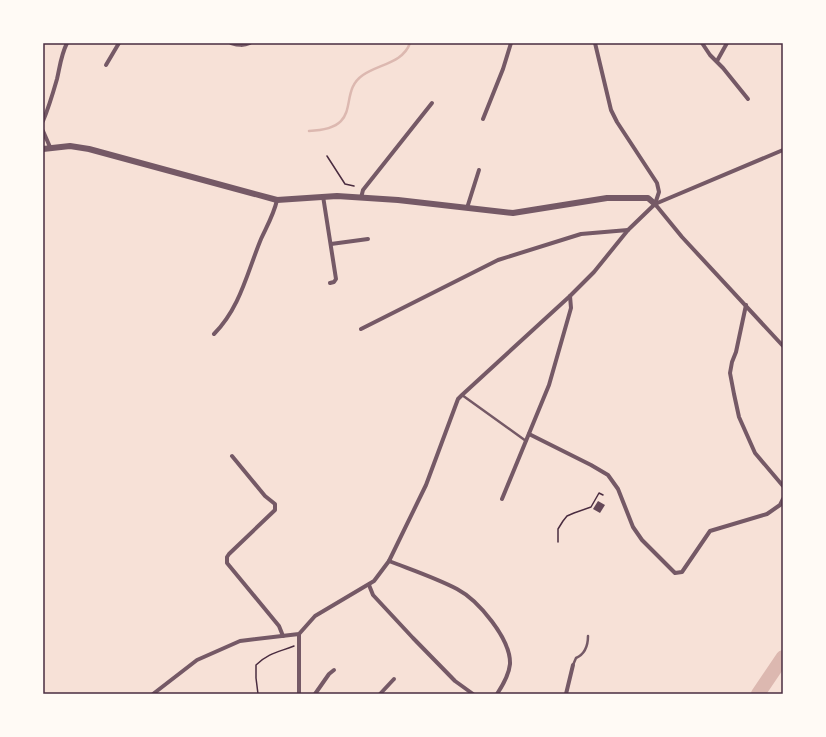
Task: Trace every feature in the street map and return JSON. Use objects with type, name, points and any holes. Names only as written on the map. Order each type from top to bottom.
[{"type":"street","points":[[43,121],[57,78],[62,54],[67,43]]},
{"type":"street","points":[[106,65],[119,43]]},
{"type":"street","points":[[231,43],[240,45],[250,43]]},
{"type":"street","points":[[483,119],[503,69],[511,43]]},
{"type":"street","points":[[595,43],[611,110],[617,122],[657,183],[659,192],[655,204]]},
{"type":"street","points":[[702,43],[710,55],[748,99]]},
{"type":"street","points":[[716,61],[727,43]]},
{"type":"street","points":[[361,198],[363,190],[432,103]]},
{"type":"street","points":[[43,131],[50,147]]},
{"type":"street","points":[[43,149],[50,147],[70,146],[89,149],[278,200],[323,196],[398,200],[513,213],[607,198],[648,198],[783,346]]},
{"type":"street","points":[[153,694],[197,660],[240,641],[299,634],[315,616],[374,581],[389,561],[426,485],[458,398],[570,296],[594,272],[628,230],[655,204],[783,150]]},
{"type":"street","points":[[467,208],[479,170]]},
{"type":"street","points":[[323,196],[336,280],[330,283]]},
{"type":"street","points":[[214,334],[223,325],[234,309],[278,200]]},
{"type":"street","points":[[361,329],[498,260],[581,234],[628,230]]},
{"type":"street","points":[[331,244],[368,239]]},
{"type":"street","points":[[502,499],[549,385],[571,308],[570,296]]},
{"type":"street","points":[[746,305],[730,373],[734,394],[739,417],[756,453],[783,486]]},
{"type":"street","points":[[529,434],[608,475],[618,489],[633,528],[642,540],[675,573],[682,572],[710,531],[767,514],[780,505],[783,499]]},
{"type":"street","points":[[232,456],[265,496],[274,502],[276,508],[229,554],[226,560],[227,564],[279,626],[283,636]]},
{"type":"street","points":[[389,561],[458,589],[473,600],[493,621],[508,652],[510,662],[509,672],[503,685],[496,694]]},
{"type":"street","points":[[369,585],[373,595],[413,638],[456,680],[473,694]]},
{"type":"street","points":[[299,634],[300,694]]},
{"type":"street","points":[[566,694],[573,665]]},
{"type":"street","points":[[315,694],[329,674],[334,670]]},
{"type":"street","points":[[380,694],[394,679]]},
{"type":"lane","points":[[462,395],[526,441]]},
{"type":"lane","points":[[573,665],[576,658],[585,650],[588,643],[588,636]]},
{"type":"path","points":[[327,156],[345,184],[354,186]]},
{"type":"path","points":[[558,542],[558,529],[567,516],[591,507],[599,494],[603,495]]},
{"type":"path","points":[[258,694],[256,665],[270,654],[299,643]]},
{"type":"building","points":[[598,501],[605,505],[600,513],[593,509]]},
{"type":"waterway","points":[[309,131],[327,129],[338,124],[344,117],[355,82],[369,71],[402,55],[407,50],[410,43]]},
{"type":"waterway","points":[[758,694],[783,657]]}]
